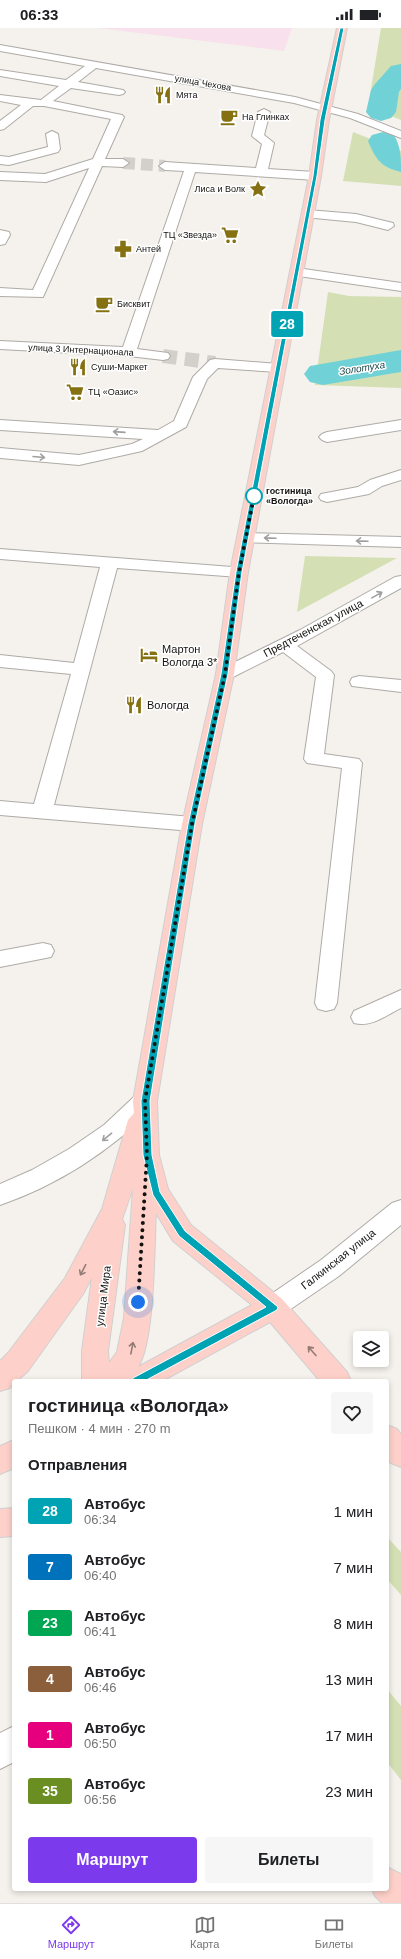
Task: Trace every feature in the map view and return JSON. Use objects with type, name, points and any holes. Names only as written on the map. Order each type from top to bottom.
[{"type":"main road","points":[[0,1379],[18,1362],[74,1286],[114,1210],[145,1101],[192,824],[225,674],[239,572],[342,28]]},
{"type":"main road","points":[[113,1379],[130,1356],[137,1318],[147,1155],[145,1101]]},
{"type":"main road","points":[[147,1155],[156,1192],[182,1233],[273,1307],[335,1379]]},
{"type":"main road","name":"улица Мира","points":[[96,1379],[95,1351],[114,1210]]},
{"type":"main road","points":[[141,1379],[273,1307]]},
{"type":"main road","points":[[389,1440],[401,1454]]},
{"type":"main road","points":[[0,1461],[12,1453]]},
{"type":"main road","points":[[0,1523],[12,1522]]},
{"type":"street","name":"улица Чехова","points":[[0,48],[326,107],[363,119],[401,135]]},
{"type":"street","points":[[44,103],[94,64]]},
{"type":"street","points":[[0,73],[119,92]]},
{"type":"street","points":[[0,98],[30,103],[44,103],[118,116],[38,294],[0,292]]},
{"type":"street","points":[[0,127],[30,103]]},
{"type":"street","points":[[261,172],[268,143],[258,136],[264,112]]},
{"type":"street","points":[[0,160],[9,162],[54,149],[52,134]]},
{"type":"street","points":[[0,176],[46,178],[97,162],[123,163]]},
{"type":"street","points":[[165,166],[315,176]]},
{"type":"street","points":[[130,352],[191,168]]},
{"type":"street","points":[[308,214],[356,218],[388,226]]},
{"type":"street","points":[[0,234],[4,235],[0,241]]},
{"type":"street","points":[[296,272],[401,287]]},
{"type":"street","name":"улица 3 Интернационала","points":[[0,345],[130,352],[163,356]]},
{"type":"street","points":[[0,453],[79,460],[137,448],[158,435],[181,424],[200,377],[215,363],[278,368]]},
{"type":"street","points":[[0,425],[158,435]]},
{"type":"street","points":[[327,437],[401,425]]},
{"type":"street","points":[[327,497],[363,491],[376,483],[401,475]]},
{"type":"street","points":[[246,538],[401,542]]},
{"type":"street","points":[[0,554],[239,572]]},
{"type":"street","points":[[42,811],[110,563]]},
{"type":"street","name":"Предтеченская улица","points":[[225,674],[401,582]]},
{"type":"street","points":[[283,644],[325,675],[314,759],[352,762],[326,1003]]},
{"type":"street","points":[[0,661],[81,669]]},
{"type":"street","points":[[359,682],[401,686]]},
{"type":"street","points":[[0,808],[192,824]]},
{"type":"street","points":[[0,959],[43,951]]},
{"type":"street","points":[[362,1017],[401,998]]},
{"type":"street","points":[[0,1195],[43,1177],[99,1144],[127,1121],[145,1101]]},
{"type":"street","name":"Галкинская улица","points":[[273,1307],[330,1268],[401,1210]]},
{"type":"street","points":[[0,1753],[12,1744]]},
{"type":"shaded area","points":[[98,28],[292,28],[284,51]]},
{"type":"green space","points":[[381,28],[401,28],[401,120],[373,109],[370,95]]},
{"type":"green space","points":[[353,132],[401,151],[401,186],[343,181]]},
{"type":"green space","points":[[328,292],[349,296],[401,297],[401,388],[315,385]]},
{"type":"green space","points":[[305,556],[397,558],[297,612]]},
{"type":"green space","points":[[389,1539],[401,1552],[401,1595],[389,1581]]},
{"type":"green space","points":[[389,1691],[401,1706],[401,1780],[389,1765]]},
{"type":"waterway","name":"Золотуха","points":[[381,112],[385,90],[401,72]]},
{"type":"waterway","name":"Золотуха","points":[[383,141],[389,155],[401,163]]},
{"type":"waterway","name":"Золотуха","points":[[323,374],[401,361]]},
{"type":"tunnel","points":[[123,163],[165,166]]},
{"type":"tunnel","points":[[163,356],[215,363]]},
{"type":"bus line","name":"28","points":[[141,1379],[273,1307],[182,1233],[156,1192],[147,1155],[145,1101],[192,824],[225,674],[239,572],[315,176],[322,120],[342,28]]},
{"type":"place","name":"Мята","points":[[163,95]]},
{"type":"place","name":"На Глинках","points":[[229,117]]},
{"type":"place","name":"Лиса и Волк","points":[[258,189]]},
{"type":"place","name":"ТЦ «Звезда»","points":[[230,235]]},
{"type":"place","name":"Антей","points":[[123,249]]},
{"type":"place","name":"Бисквит","points":[[104,304]]},
{"type":"place","name":"Суши-Маркет","points":[[78,367]]},
{"type":"place","name":"ТЦ «Оазис»","points":[[75,392]]},
{"type":"place","name":"гостиница «Вологда»","points":[[254,496]]},
{"type":"place","name":"Мартон Вологда 3*","points":[[149,655]]},
{"type":"place","name":"Вологда","points":[[134,705]]},
{"type":"route","points":[[138,1302],[147,1155],[145,1101],[192,824],[225,674],[239,572],[254,496]]}]
